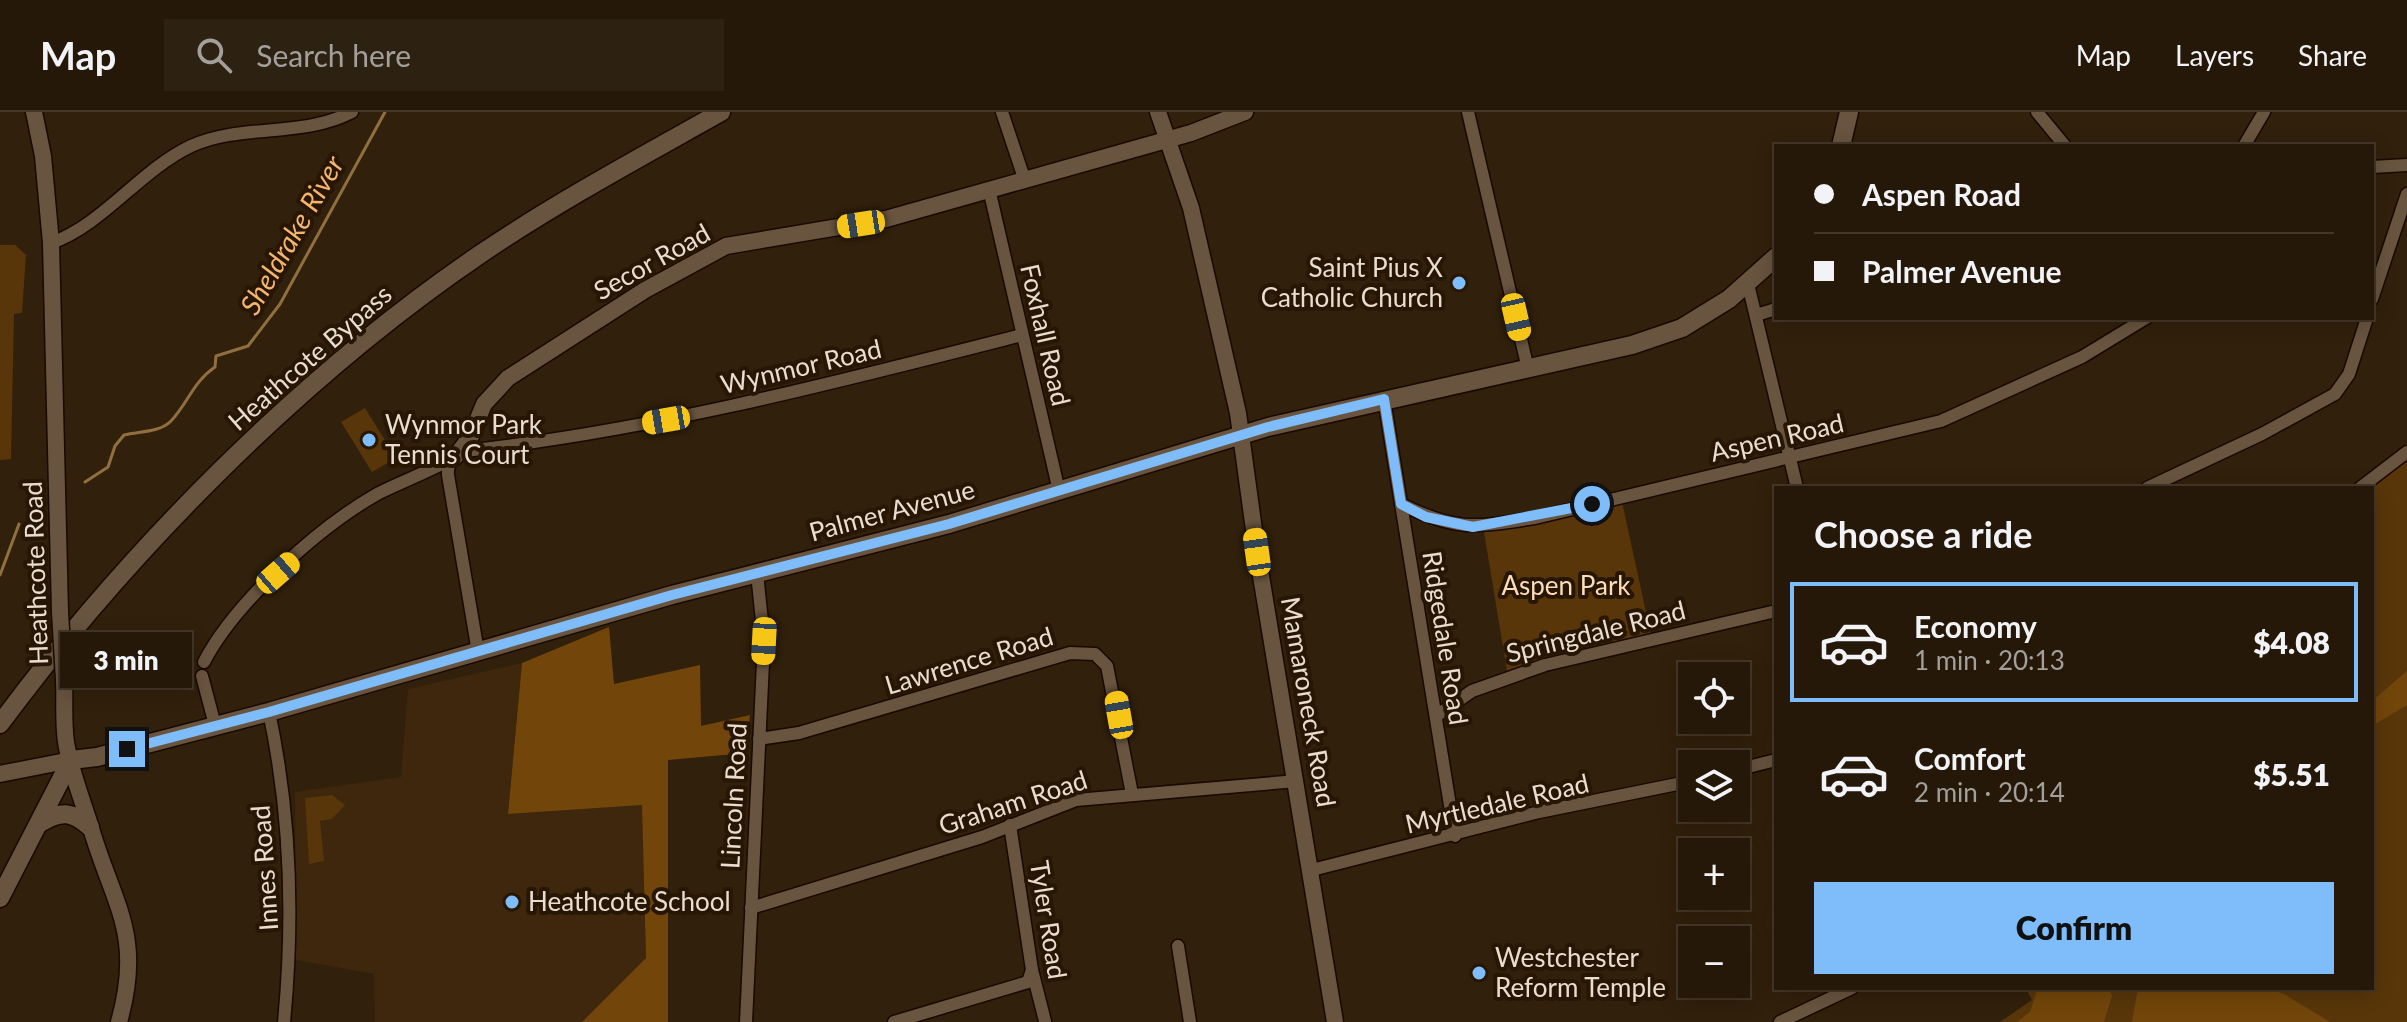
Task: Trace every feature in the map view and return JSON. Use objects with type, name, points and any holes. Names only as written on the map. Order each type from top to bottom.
[{"type":"main road","name":"Heathcote Bypass","points":[[0,724],[60,648],[162,534],[292,402],[356,348],[494,246],[721,112]]},
{"type":"main road","points":[[1841,144],[1849,112]]},
{"type":"main road","name":"Palmer Avenue","points":[[71,760],[97,757],[269,712],[757,573],[888,541],[1241,434],[1384,399],[1618,349],[1682,328],[1748,284],[1774,259]]},
{"type":"main road","points":[[0,898],[42,822],[71,760]]},
{"type":"main road","points":[[42,822],[63,812],[77,816],[90,827]]},
{"type":"street","name":"Heathcote Road","points":[[34,112],[43,156],[51,243],[66,743],[90,827],[115,888],[128,937],[130,958],[119,1022]]},
{"type":"street","points":[[51,243],[71,236],[146,173],[192,146],[226,135],[315,126],[352,112]]},
{"type":"street","points":[[1002,112],[1024,178]]},
{"type":"street","name":"Mamaroneck Road","points":[[1158,112],[1211,284],[1241,434],[1257,552],[1335,1022]]},
{"type":"street","name":"Secor Road","points":[[455,457],[471,436],[484,404],[508,378],[692,262],[726,246],[886,219],[1219,124],[1245,112]]},
{"type":"street","points":[[1468,112],[1528,369]]},
{"type":"street","points":[[2037,112],[2063,144]]},
{"type":"street","points":[[2245,144],[2264,112]]},
{"type":"street","points":[[2374,167],[2407,165]]},
{"type":"street","name":"Foxhall Road","points":[[989,189],[1059,491]]},
{"type":"street","points":[[2374,293],[2407,194]]},
{"type":"street","points":[[1748,284],[1796,486]]},
{"type":"street","points":[[1756,315],[1774,310]]},
{"type":"street","name":"Aspen Road","points":[[1401,504],[1426,517],[1473,527],[1535,518],[1941,421],[2082,357],[2143,320]]},
{"type":"street","points":[[2151,486],[2262,434],[2335,394],[2349,374],[2366,320]]},
{"type":"street","name":"Wynmor Road","points":[[455,457],[465,451],[613,429],[771,400],[1022,335]]},
{"type":"street","name":"Ridgedale Road","points":[[1384,399],[1455,836]]},
{"type":"street","points":[[2363,486],[2407,452]]},
{"type":"street","points":[[455,457],[449,464],[448,475],[478,652]]},
{"type":"street","points":[[204,662],[244,608],[326,531],[379,493],[455,457]]},
{"type":"street","name":"Lincoln Road","points":[[746,1022],[764,641],[757,573]]},
{"type":"street","name":"Springdale Road","points":[[1436,716],[1472,691],[1545,665],[1774,611]]},
{"type":"street","name":"Lawrence Road","points":[[759,739],[813,729],[1070,653],[1088,652],[1107,666],[1132,794]]},
{"type":"street","points":[[202,676],[215,725]]},
{"type":"street","name":"Innes Road","points":[[269,712],[286,822],[291,900],[292,940],[284,1022]]},
{"type":"street","name":"Palmer Avenue","points":[[0,774],[71,760]]},
{"type":"street","points":[[1750,766],[1774,760]]},
{"type":"street","name":"Graham Road","points":[[751,908],[1010,825],[1076,800],[1297,781]]},
{"type":"street","name":"Myrtledale Road","points":[[1312,870],[1455,836],[1539,812],[1629,797],[1678,785]]},
{"type":"street","name":"Tyler Road","points":[[1010,825],[1032,970],[1045,1021]]},
{"type":"street","points":[[1178,946],[1190,1022]]},
{"type":"street","points":[[894,1022],[1028,982],[1032,970]]},
{"type":"street","points":[[1780,1022],[1848,990]]},
{"type":"shaded area","points":[[609,627],[614,684],[700,665],[701,726],[750,715],[746,753],[668,760],[668,1022],[582,1022],[646,958],[642,805],[508,814],[522,663]]},
{"type":"shaded area","points":[[522,663],[508,814],[643,805],[646,958],[582,1022],[375,1022],[374,974],[296,960],[295,792],[401,777],[408,689]]},
{"type":"shaded area","points":[[2407,671],[2407,705],[2374,725],[2374,699]]},
{"type":"shaded area","points":[[2037,990],[2110,990],[2112,996],[2104,1022],[2017,1022],[2030,1012]]},
{"type":"shaded area","points":[[2138,990],[2273,990],[2330,1022],[2132,1022]]},
{"type":"green space","points":[[0,245],[15,245],[26,255],[22,313],[14,314],[11,459],[0,460]]},
{"type":"green space","name":"Wynmor Park Tennis Court","points":[[365,408],[396,458],[372,472],[341,422]]},
{"type":"green space","points":[[2407,457],[2407,1022],[2000,1022],[2032,1000],[2027,990],[2374,990],[2373,486]]},
{"type":"green space","name":"Aspen Park","points":[[1621,497],[1652,640],[1508,677],[1483,526]]},
{"type":"green space","points":[[332,795],[345,805],[332,819],[320,821],[324,861],[309,864],[305,798]]},
{"type":"waterway","name":"Sheldrake River","points":[[85,482],[108,467],[115,446],[124,435],[155,430],[171,421],[201,379],[215,367],[216,356],[248,346],[280,304],[385,112]]},
{"type":"waterway","name":"Sheldrake River","points":[[0,575],[19,524]]},
{"type":"place","name":"Saint Pius X Catholic Church","points":[[1459,283]]},
{"type":"place","name":"Wynmor Park Tennis Court","points":[[369,440]]},
{"type":"place","name":"Heathcote School","points":[[512,902]]},
{"type":"place","name":"Westchester Reform Temple","points":[[1479,973]]},
{"type":"route","points":[[127,749],[269,712],[672,595],[949,524],[1268,427],[1384,399],[1401,504],[1426,517],[1456,526],[1473,527],[1535,518],[1592,504]]}]
